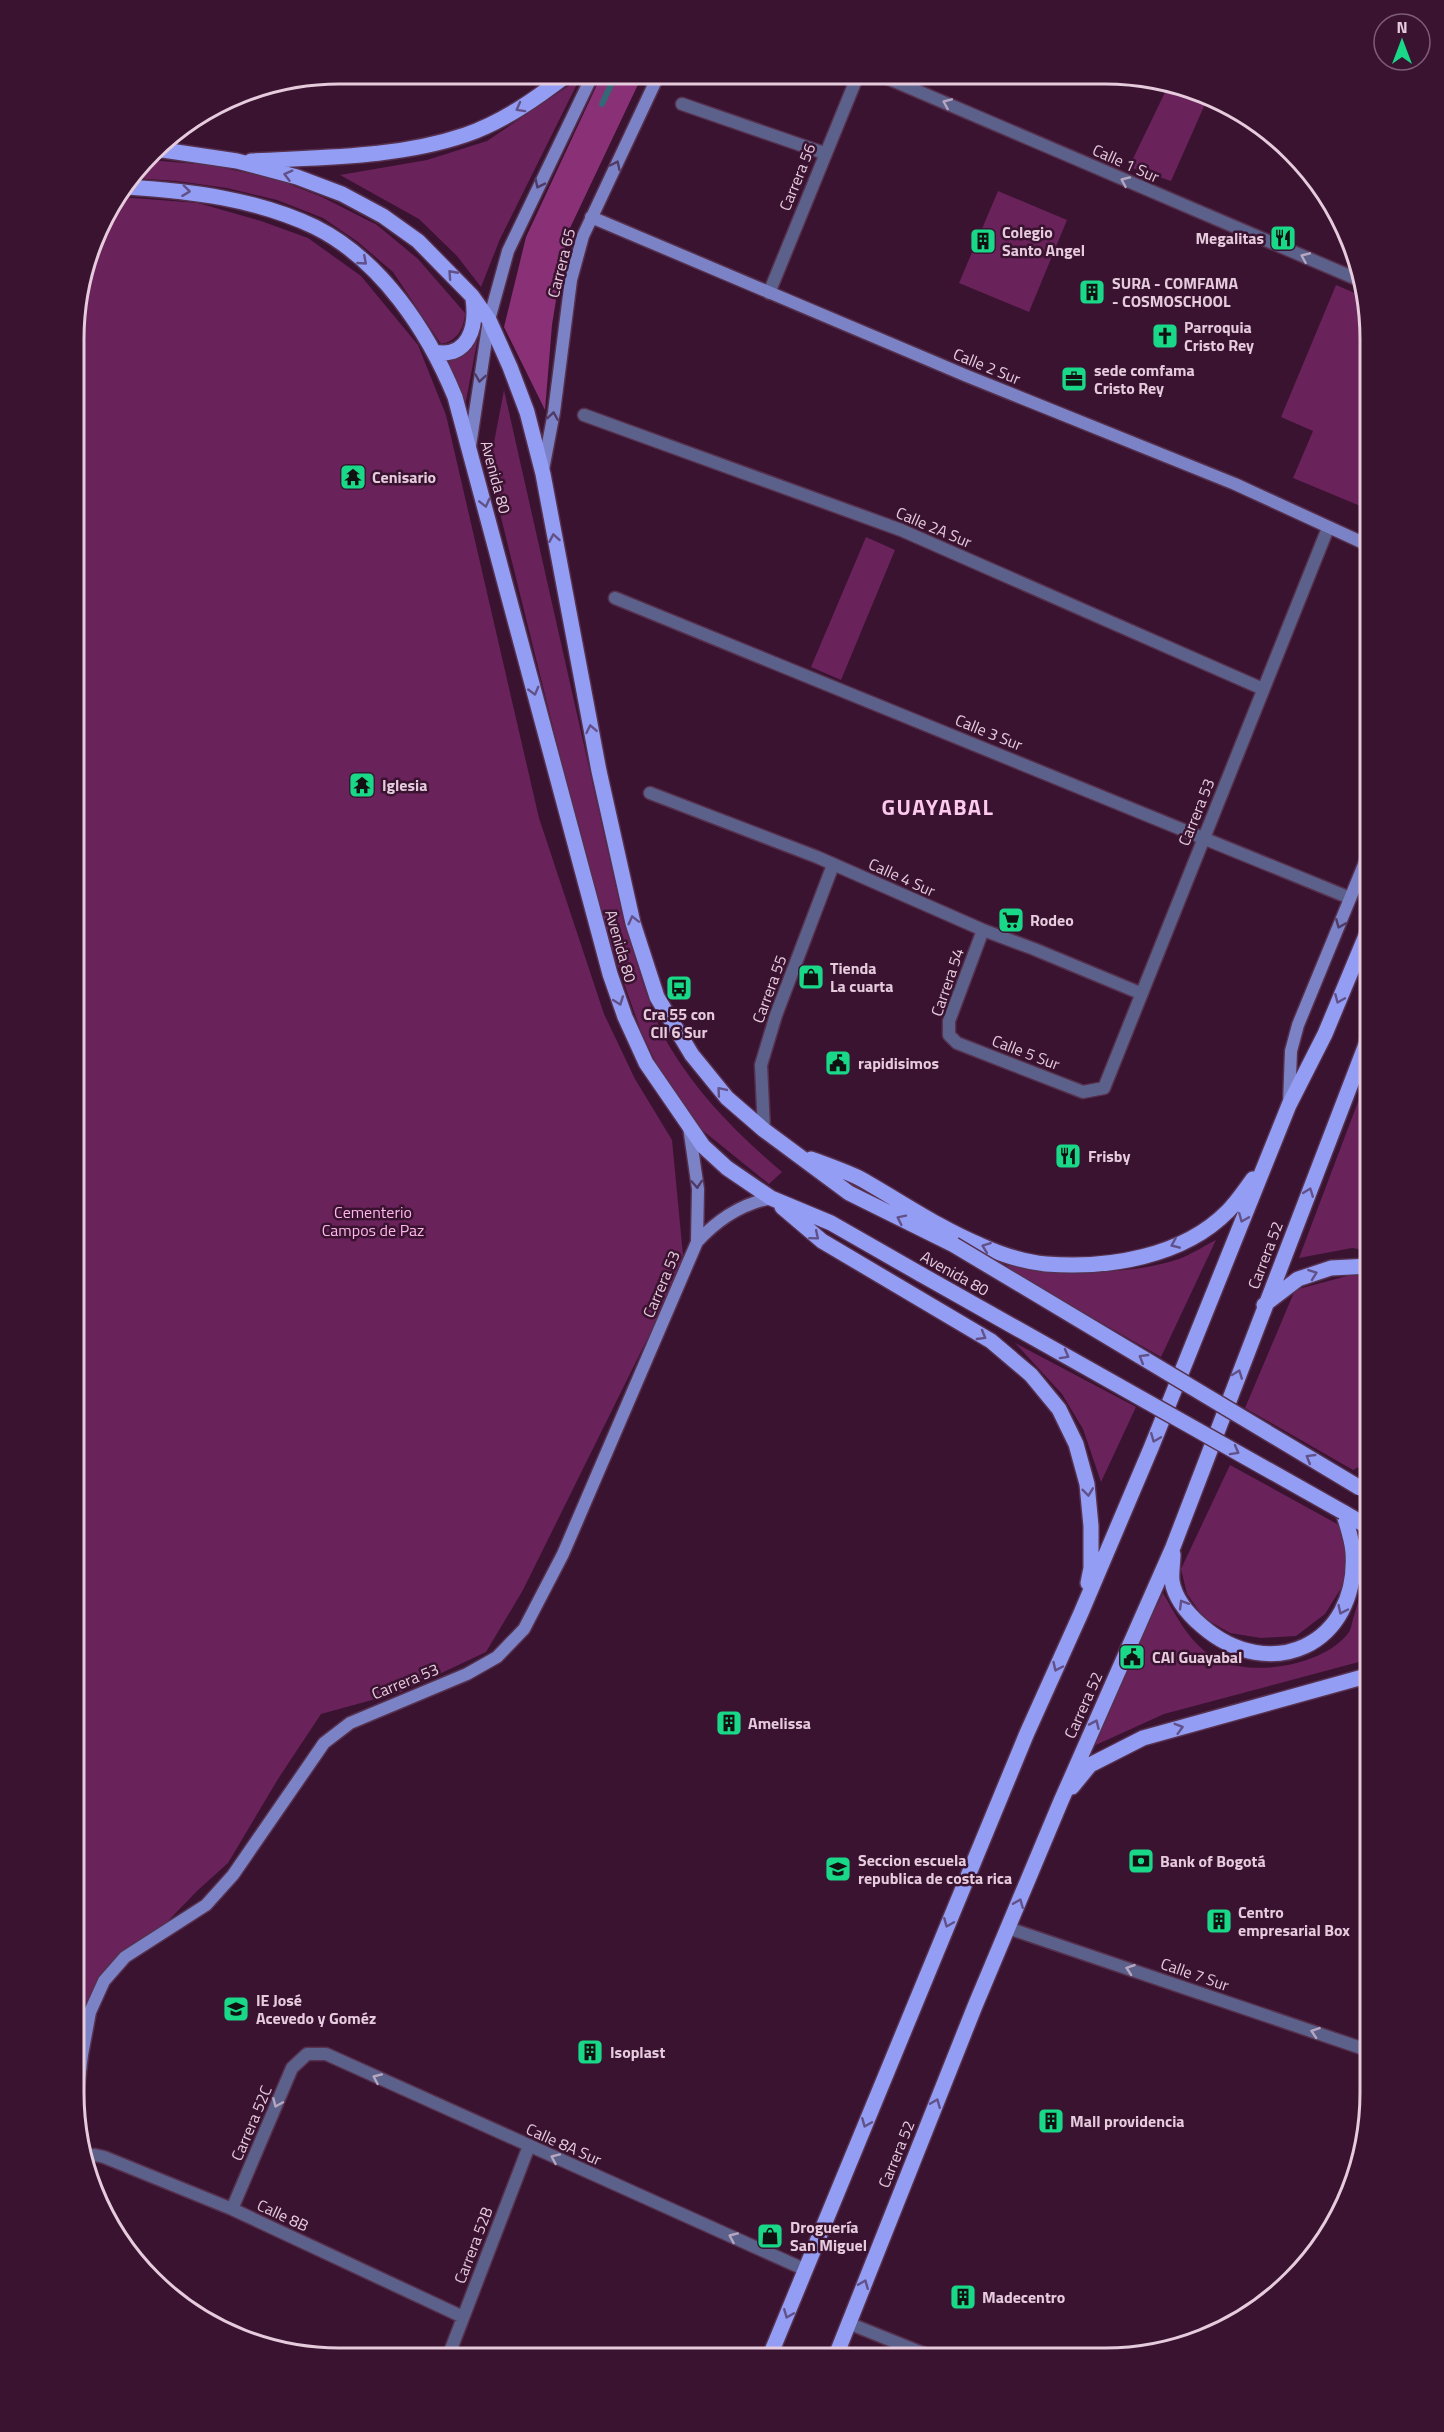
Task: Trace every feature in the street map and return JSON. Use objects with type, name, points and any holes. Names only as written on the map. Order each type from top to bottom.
[{"type":"main road","points":[[237,161],[336,157],[397,150],[432,143],[466,134],[504,117],[540,96],[555,84]]},
{"type":"main road","points":[[470,446],[489,320],[508,251],[588,84]]},
{"type":"main road","name":"Carrera 65","points":[[543,474],[554,412],[571,280],[583,236],[654,84]]},
{"type":"main road","name":"Avenida 80","points":[[167,151],[237,161],[297,177],[364,205],[418,241],[472,296],[489,320],[527,412],[543,474],[602,783],[633,923],[657,998],[692,1055],[727,1098],[788,1150],[849,1193],[954,1245],[1360,1484]]},
{"type":"main road","name":"Avenida 80","points":[[134,188],[203,193],[276,212],[315,228],[349,249],[377,273],[434,352],[455,397],[470,446],[610,974],[625,1017],[646,1064],[703,1146],[727,1167],[771,1198],[831,1223],[1360,1522]]},
{"type":"main road","name":"Calle 2 Sur","points":[[591,217],[958,372],[1235,484],[1360,542]]},
{"type":"main road","points":[[434,352],[443,354],[454,351],[470,337],[474,327],[475,312],[472,296]]},
{"type":"main road","name":"Carrera 52","points":[[1289,1106],[1291,1051],[1298,1025],[1360,874]]},
{"type":"main road","name":"Carrera 52","points":[[773,2348],[1022,1743],[1081,1613],[1151,1448],[1264,1165],[1289,1106],[1325,1034],[1360,950]]},
{"type":"main road","name":"Carrera 52","points":[[839,2348],[975,2006],[1061,1801],[1173,1547],[1264,1305],[1360,1079]]},
{"type":"main road","name":"Carrera 53","points":[[84,2044],[90,2012],[104,1981],[125,1956],[206,1905],[233,1875],[324,1743],[350,1723],[477,1669],[497,1657],[524,1629],[563,1554],[697,1242],[698,1189],[689,1127]]},
{"type":"main road","points":[[788,1150],[858,1178],[978,1245],[1008,1256],[1044,1264],[1097,1264],[1144,1256],[1177,1245],[1204,1230],[1228,1212],[1264,1165]]},
{"type":"main road","points":[[771,1198],[822,1241],[991,1341],[1032,1375],[1059,1408],[1076,1444],[1087,1484],[1091,1526],[1091,1568],[1081,1613]]},
{"type":"main road","name":"Carrera 53","points":[[697,1242],[735,1210],[753,1202],[771,1198]]},
{"type":"main road","points":[[1264,1305],[1298,1280],[1331,1268],[1360,1267]]},
{"type":"main road","points":[[1173,1547],[1172,1582],[1180,1602],[1192,1618],[1215,1638],[1240,1649],[1271,1654],[1293,1651],[1318,1641],[1336,1623],[1346,1603],[1352,1580],[1353,1551],[1343,1512]]},
{"type":"main road","points":[[1061,1801],[1090,1765],[1143,1738],[1360,1678]]},
{"type":"street","name":"Carrera 56","points":[[769,292],[854,84]]},
{"type":"street","name":"Calle 1 Sur","points":[[901,84],[1352,277]]},
{"type":"street","points":[[682,104],[824,153]]},
{"type":"street","name":"Calle 2A Sur","points":[[584,415],[901,530],[1263,689]]},
{"type":"street","name":"Carrera 53","points":[[1083,1092],[1104,1088],[1140,993],[1328,528]]},
{"type":"street","name":"Calle 3 Sur","points":[[615,598],[1350,898]]},
{"type":"street","name":"Calle 4 Sur","points":[[650,793],[833,865],[983,930],[1140,993]]},
{"type":"street","name":"Carrera 55","points":[[764,1130],[761,1065],[776,1014],[833,865]]},
{"type":"street","name":"Carrera 54","points":[[957,1043],[949,1035],[949,1021],[983,930]]},
{"type":"street","name":"Calle 5 Sur","points":[[957,1043],[1083,1092]]},
{"type":"street","name":"Calle 7 Sur","points":[[1008,1928],[1360,2048]]},
{"type":"street","name":"Calle 8A Sur","points":[[307,2054],[326,2054],[806,2270]]},
{"type":"street","name":"Carrera 52C","points":[[232,2209],[291,2068],[307,2054]]},
{"type":"street","name":"Carrera 52B","points":[[451,2348],[529,2146]]},
{"type":"street","name":"Calle 8B","points":[[92,2155],[104,2157],[232,2209],[463,2317]]},
{"type":"street","points":[[848,2323],[910,2348]]},
{"type":"green space","points":[[571,84],[577,84],[500,239],[481,287],[457,256],[419,219],[340,175],[427,160],[487,141]]},
{"type":"green space","points":[[1165,92],[1205,104],[1171,181],[1129,167]]},
{"type":"green space","points":[[157,161],[210,165],[279,180],[322,197],[377,225],[418,259],[465,313],[459,333],[451,340],[441,344],[393,272],[358,242],[323,218],[277,200],[227,188],[141,179]]},
{"type":"green space","points":[[998,191],[1067,220],[1029,312],[959,283]]},
{"type":"green space","name":"Cementerio Campos de Paz","points":[[127,198],[198,203],[261,221],[308,238],[361,276],[418,345],[446,415],[539,818],[604,1014],[635,1079],[672,1140],[683,1255],[669,1295],[523,1590],[486,1652],[401,1692],[321,1714],[278,1779],[228,1863],[197,1891],[87,2005],[84,2016],[84,339],[86,306],[93,273],[110,226]]},
{"type":"green space","points":[[1336,285],[1356,293],[1360,339],[1360,506],[1293,478],[1313,431],[1281,417]]},
{"type":"green space","points":[[478,337],[465,406],[447,363],[466,352]]},
{"type":"green space","points":[[504,390],[624,923],[644,988],[663,1035],[695,1084],[736,1130],[782,1172],[769,1184],[702,1130],[659,1069],[641,1031],[605,928],[489,469]]},
{"type":"green space","points":[[866,537],[895,550],[841,680],[811,667]]},
{"type":"green space","points":[[1360,1097],[1360,1249],[1352,1248],[1299,1258]]},
{"type":"green space","points":[[1216,1240],[1161,1357],[1001,1265],[1068,1271],[1135,1269],[1179,1259]]},
{"type":"green space","points":[[1360,1274],[1360,1466],[1353,1470],[1245,1408],[1295,1290]]},
{"type":"green space","points":[[1015,1343],[1136,1407],[1101,1482],[1083,1429],[1062,1394]]},
{"type":"green space","points":[[1230,1465],[1339,1525],[1346,1553],[1343,1585],[1325,1614],[1296,1636],[1261,1638],[1230,1633],[1204,1618],[1187,1594],[1181,1569]]},
{"type":"green space","points":[[1360,1590],[1360,1662],[1164,1714],[1087,1749],[1163,1593],[1197,1644],[1213,1657],[1228,1664],[1246,1667],[1285,1666],[1323,1653],[1338,1644],[1350,1631]]},
{"type":"shaded area","points":[[597,84],[638,84],[570,228],[552,325],[545,410],[504,327],[526,237]]},
{"type":"waterway","points":[[602,104],[611,84]]},
{"type":"place","name":"Megalitas","points":[[1283,238]]},
{"type":"place","name":"Colegio Santo Angel","points":[[983,241]]},
{"type":"place","name":"SURA - COMFAMA - COSMOSCHOOL","points":[[1092,292]]},
{"type":"place","name":"Parroquia Cristo Rey","points":[[1165,336]]},
{"type":"place","name":"sede comfama Cristo Rey","points":[[1074,379]]},
{"type":"place","name":"Cenisario","points":[[353,477]]},
{"type":"place","name":"Iglesia","points":[[362,785]]},
{"type":"place","name":"Rodeo","points":[[1011,920]]},
{"type":"place","name":"Tienda La cuarta","points":[[811,977]]},
{"type":"place","name":"Cra 55 con Cll 6 Sur","points":[[679,988]]},
{"type":"place","name":"rapidisimos","points":[[838,1063]]},
{"type":"place","name":"Frisby","points":[[1068,1156]]},
{"type":"place","name":"CAI Guayabal","points":[[1132,1657]]},
{"type":"place","name":"Amelissa","points":[[729,1723]]},
{"type":"place","name":"Bank of Bogotá","points":[[1141,1861]]},
{"type":"place","name":"Seccion escuela republica de costa rica","points":[[838,1869]]},
{"type":"place","name":"Centro empresarial Box","points":[[1219,1921]]},
{"type":"place","name":"IE José Acevedo y Goméz","points":[[236,2009]]},
{"type":"place","name":"Isoplast","points":[[590,2052]]},
{"type":"place","name":"Mall providencia","points":[[1051,2121]]},
{"type":"place","name":"Droguería San Miguel","points":[[770,2236]]},
{"type":"place","name":"Madecentro","points":[[963,2297]]},
{"type":"district","name":"GUAYABAL","points":[[938,807]]}]
